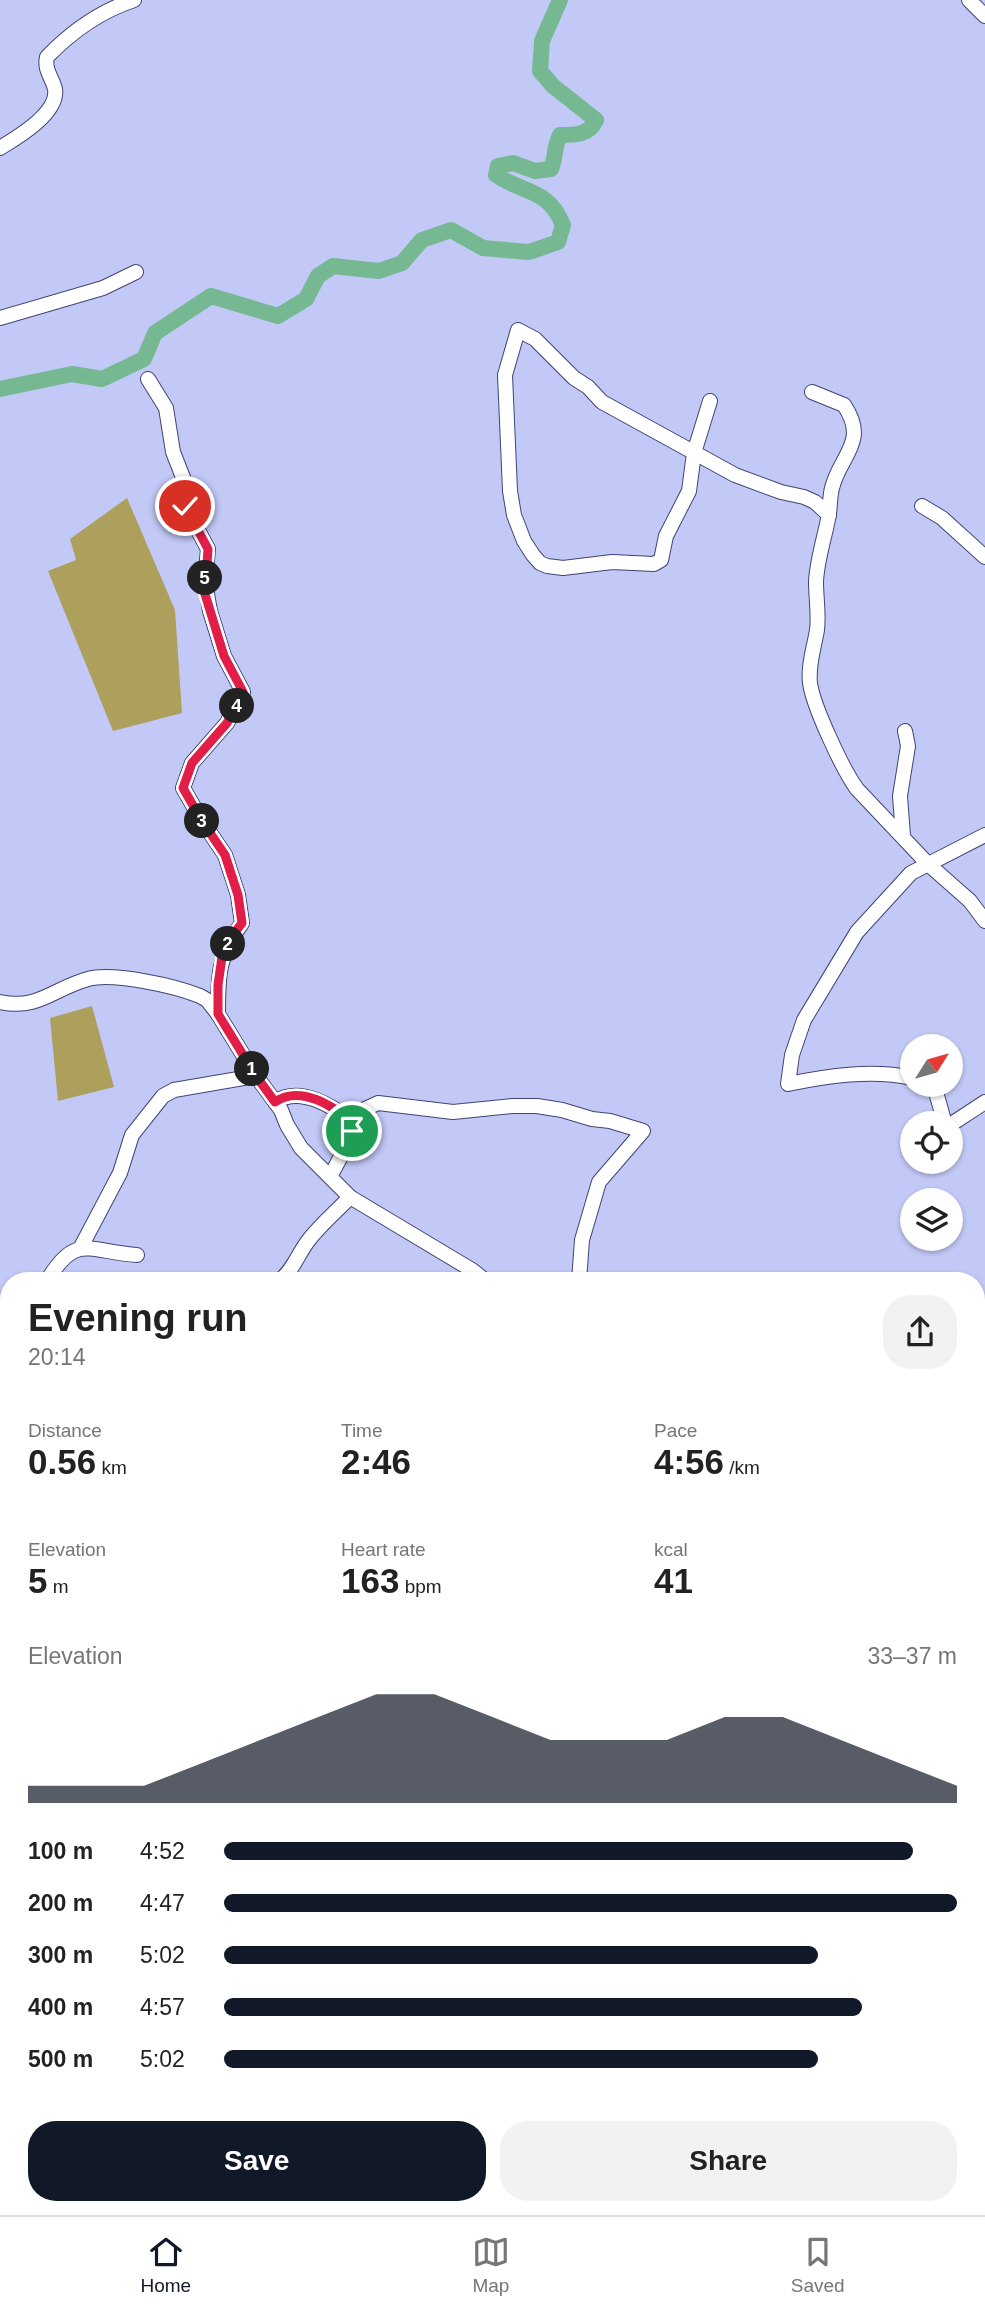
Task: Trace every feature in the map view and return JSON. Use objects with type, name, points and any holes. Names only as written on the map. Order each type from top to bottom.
[{"type":"street","points":[[969,0],[985,16]]},
{"type":"street","points":[[0,148],[48,114],[55,93],[46,70],[47,57],[77,31],[108,10],[134,1]]},
{"type":"street","points":[[0,318],[103,288],[136,272]]},
{"type":"street","points":[[710,401],[694,453],[688,491],[666,536],[660,560],[647,564],[612,562],[562,568],[540,563],[524,541],[514,515],[510,491],[505,375],[518,330],[535,339],[602,402],[694,453],[735,475],[781,492],[804,497],[815,502],[829,515]]},
{"type":"street","points":[[148,379],[166,408],[173,452],[184,480],[185,506],[208,549],[205,582],[210,611],[224,656],[243,692],[227,723],[192,763],[183,788],[225,855],[238,895],[242,923],[229,940],[222,957],[218,1014]]},
{"type":"street","points":[[812,392],[844,405],[854,433],[852,447],[832,488],[816,581],[817,622],[810,673],[812,691],[852,782],[927,863],[970,901],[985,921]]},
{"type":"street","points":[[922,506],[942,518],[985,557]]},
{"type":"street","points":[[902,836],[900,796],[908,746],[905,731]]},
{"type":"street","points":[[900,1076],[835,1076],[788,1084],[792,1055],[804,1020],[857,932],[907,877],[927,863],[985,835]]},
{"type":"street","points":[[0,1002],[16,1005],[32,1003],[67,986],[102,976],[190,992],[207,1000],[275,1102],[301,1148],[350,1197],[475,1272]]},
{"type":"street","points":[[81,1247],[120,1173],[132,1135],[163,1096],[174,1090],[256,1076]]},
{"type":"street","points":[[275,1102],[290,1096],[310,1098],[329,1105],[354,1122]]},
{"type":"street","points":[[963,1116],[985,1102]]},
{"type":"street","points":[[330,1177],[348,1143],[354,1122],[363,1110],[378,1103],[453,1112],[537,1106],[610,1121],[643,1131],[599,1182],[582,1240],[580,1272]]},
{"type":"street","points":[[289,1272],[322,1223],[350,1197]]},
{"type":"street","points":[[53,1272],[62,1259],[81,1247],[137,1255]]},
{"type":"shaded area","points":[[127,498],[175,610],[182,713],[113,731],[48,571],[76,560],[70,539]]},
{"type":"shaded area","points":[[92,1006],[114,1087],[58,1101],[50,1018]]},
{"type":"waterway","points":[[0,389],[72,374],[102,379],[144,359],[155,333],[211,296],[278,316],[306,299],[318,276],[333,266],[379,271],[402,263],[422,240],[451,230],[483,248],[529,252],[558,242],[563,225],[550,204],[534,193],[496,175],[498,166],[513,163],[535,171],[551,169],[560,135],[586,131],[596,120],[553,86],[540,71],[542,41],[560,0]]},
{"type":"route","points":[[185,506],[206,542],[209,557],[205,594],[224,656],[243,692],[227,723],[192,763],[183,788],[225,855],[238,895],[242,923],[229,940],[222,957],[218,1014],[275,1102],[290,1096],[302,1096],[329,1105],[354,1122],[352,1131]]}]
